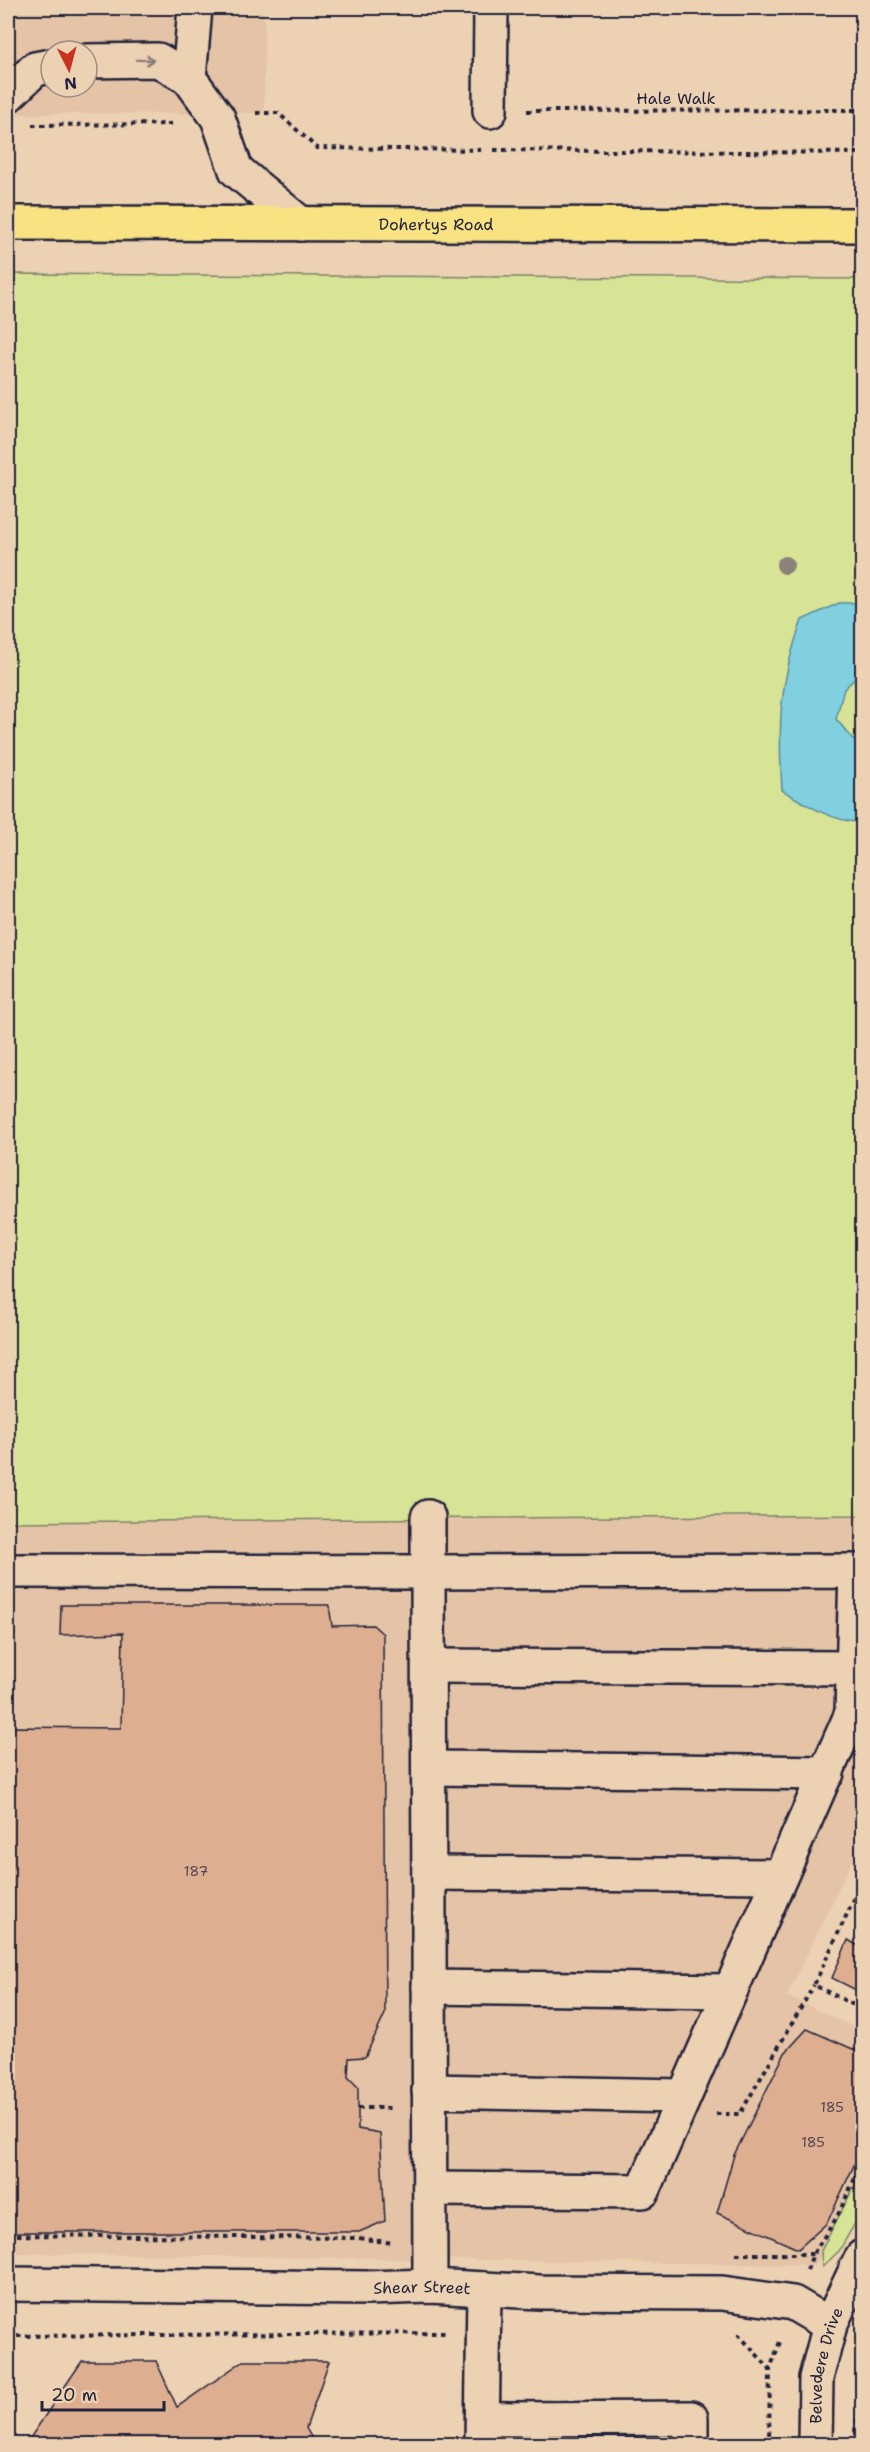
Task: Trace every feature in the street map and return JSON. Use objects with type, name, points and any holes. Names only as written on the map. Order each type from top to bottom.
[{"type":"main road","name":"Dohertys Road","points":[[8,223],[862,225]]},
{"type":"street","points":[[189,78],[195,8]]},
{"type":"street","points":[[490,111],[491,8]]},
{"type":"street","points":[[99,60],[158,60],[189,78],[218,118],[237,170],[301,224]]},
{"type":"street","points":[[8,95],[35,69],[39,68]]},
{"type":"street","points":[[428,1517],[430,2286]]},
{"type":"street","points":[[8,1571],[856,1571],[852,1713],[643,2191],[430,2189]]},
{"type":"street","points":[[430,1665],[854,1668]]},
{"type":"street","points":[[430,1768],[827,1773]]},
{"type":"street","points":[[429,1873],[780,1876]]},
{"type":"street","points":[[429,1987],[729,1991]]},
{"type":"street","points":[[429,2091],[683,2096]]},
{"type":"street","name":"Belvedere Drive","points":[[815,2445],[816,2378],[830,2325],[862,2257]]},
{"type":"street","name":"Shear Street","points":[[8,2284],[430,2286],[722,2293],[793,2304],[830,2325]]},
{"type":"street","points":[[484,2289],[482,2432],[691,2418],[692,2445]]},
{"type":"path","name":"Hale Walk","points":[[490,111],[862,110]]},
{"type":"path","points":[[21,125],[194,124],[236,114],[278,113],[317,148],[862,153]]},
{"type":"path","points":[[862,1882],[814,1984],[862,2009]]},
{"type":"path","points":[[733,2330],[770,2369]]},
{"type":"path","points":[[8,2336],[484,2333]]},
{"type":"path","points":[[855,2434],[862,2403],[862,2386]]},
{"type":"shaded area","points":[[8,8],[264,8],[264,113],[8,114]]},
{"type":"shaded area","points":[[862,1515],[862,1840],[787,1996],[862,2031],[862,2186],[815,2265],[8,2253],[8,1521]]},
{"type":"green space","points":[[8,274],[862,279],[862,1515],[8,1522]]},
{"type":"green space","points":[[862,2171],[862,2211],[839,2251],[822,2267],[821,2251]]},
{"type":"water","points":[[839,603],[862,603],[862,675],[859,675],[844,689],[836,719],[853,739],[862,741],[862,822],[831,816],[810,807],[782,790],[780,744],[782,704],[794,643],[802,620]]},
{"type":"building","points":[[61,1605],[329,1605],[332,1626],[373,1625],[383,1634],[385,2014],[365,2057],[349,2058],[348,2077],[358,2087],[358,2129],[380,2133],[385,2221],[359,2232],[8,2232],[8,1727],[121,1728],[123,1633],[60,1635]]},
{"type":"building","points":[[848,1940],[862,1948],[862,1993],[832,1978]]},
{"type":"building","points":[[807,2029],[862,2053],[862,2148],[827,2223],[798,2249],[717,2213],[734,2155],[785,2053]]},
{"type":"building","points":[[82,2361],[156,2361],[177,2407],[243,2361],[329,2361],[306,2428],[315,2444],[26,2444]]}]
